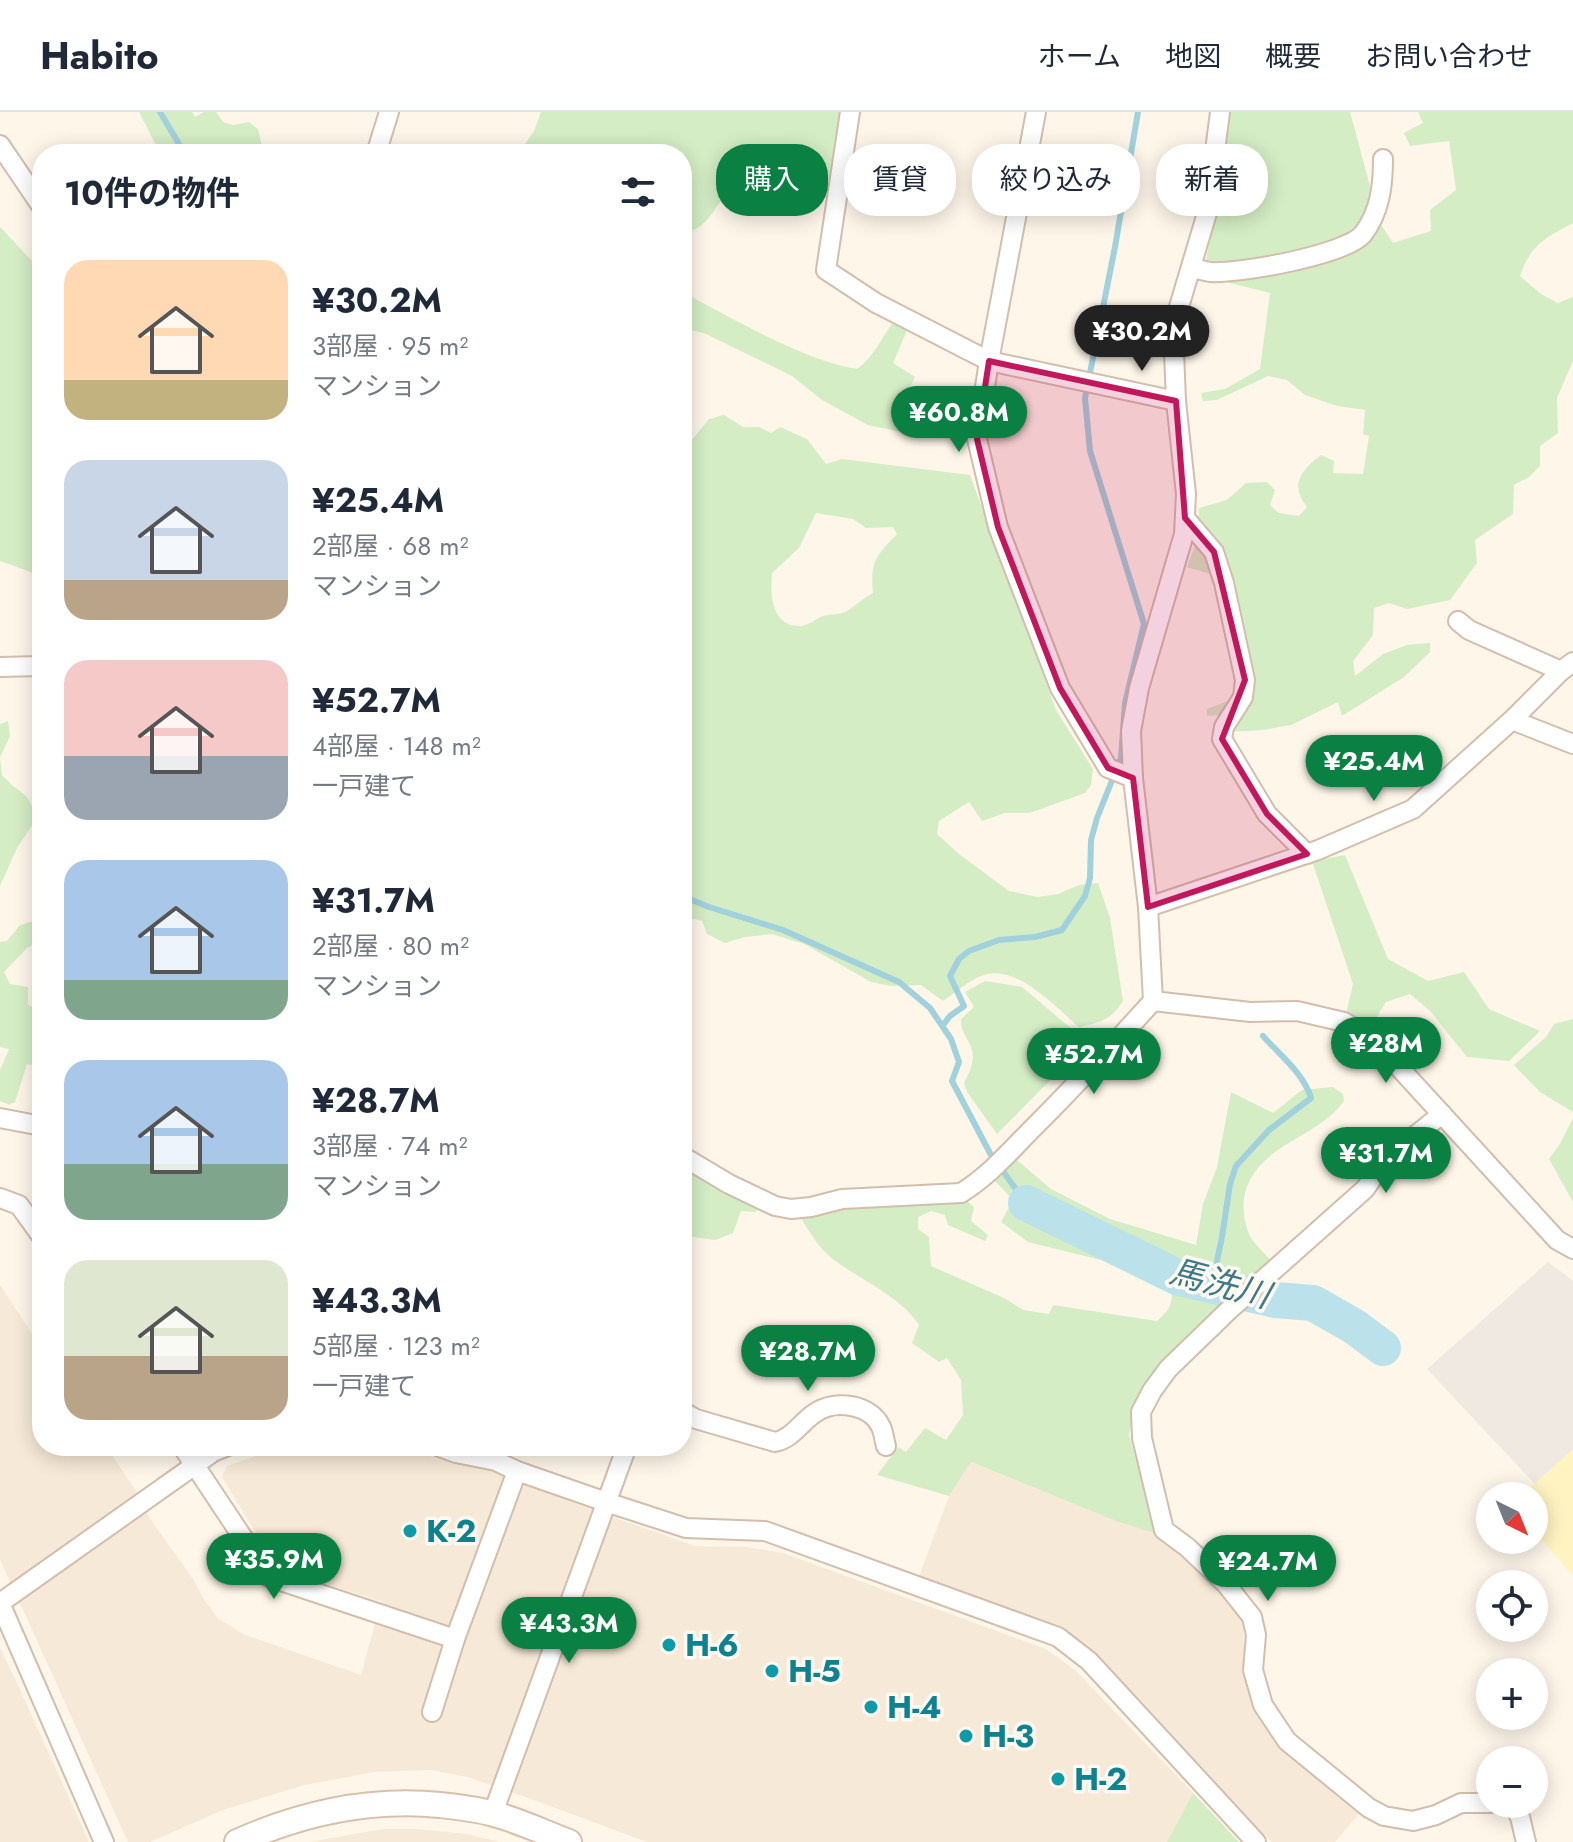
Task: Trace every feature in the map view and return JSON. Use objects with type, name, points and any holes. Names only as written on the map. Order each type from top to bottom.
[{"type":"street","points":[[379,144],[389,112]]},
{"type":"street","points":[[850,112],[826,270],[876,303],[989,361],[1176,401]]},
{"type":"street","points":[[1036,112],[977,439],[998,527],[1060,688],[1108,768],[1130,777]]},
{"type":"street","points":[[692,1162],[741,1190],[775,1206],[791,1209],[842,1199],[961,1193],[973,1186],[1083,1077],[1153,1001],[1148,907],[1130,777],[1131,731],[1139,688],[1184,534],[1186,494],[1176,401],[1173,327],[1207,213],[1220,112]]},
{"type":"street","points":[[0,145],[32,192]]},
{"type":"street","points":[[1192,268],[1211,272],[1276,265],[1339,249],[1361,237],[1376,215],[1383,182],[1383,159]]},
{"type":"street","points":[[1185,518],[1214,552],[1224,583],[1245,680],[1243,697],[1224,727],[1222,739],[1267,814],[1307,854]]},
{"type":"street","points":[[1148,907],[1307,854],[1413,809],[1567,666],[1469,630],[1458,621]]},
{"type":"street","points":[[0,667],[32,666]]},
{"type":"street","points":[[1512,720],[1573,744]]},
{"type":"street","points":[[1153,1001],[1250,1012],[1297,1011],[1344,1022],[1373,1039],[1557,1240],[1573,1249]]},
{"type":"street","points":[[1442,1114],[1385,1160],[1365,1189],[1229,1310],[1168,1369],[1141,1412],[1142,1438],[1164,1530],[1226,1584],[1252,1617],[1256,1635],[1253,1670],[1263,1705],[1287,1741],[1369,1808],[1384,1816],[1413,1821],[1436,1815],[1461,1803],[1476,1803]]},
{"type":"street","points":[[0,1118],[32,1124]]},
{"type":"street","points":[[0,1198],[19,1205],[32,1221]]},
{"type":"street","points":[[692,1417],[775,1442],[785,1440],[816,1412],[829,1407],[851,1406],[867,1411],[881,1426],[886,1446]]},
{"type":"street","points":[[189,1456],[269,1577],[455,1639]]},
{"type":"street","points":[[104,1842],[0,1603],[207,1456]]},
{"type":"street","points":[[480,1456],[686,1528],[765,1531],[1058,1637],[1089,1661],[1256,1842]]},
{"type":"street","points":[[493,1813],[623,1456]]},
{"type":"street","points":[[432,1712],[455,1639],[517,1471]]},
{"type":"street","points":[[237,1842],[299,1818],[366,1805],[398,1803],[493,1813],[569,1842]]},
{"type":"street","points":[[1520,1818],[1526,1842]]},
{"type":"highlighted area","points":[[989,361],[1176,401],[1185,518],[1214,552],[1245,680],[1222,739],[1267,814],[1307,854],[1148,907],[1133,778],[1108,768],[1060,688],[998,527],[977,439]]},
{"type":"shaded area","points":[[1548,1262],[1573,1281],[1573,1449],[1537,1482],[1533,1482],[1427,1369]]},
{"type":"shaded area","points":[[0,1285],[32,1334],[32,1456],[113,1456],[140,1497],[149,1517],[217,1618],[245,1635],[361,1675],[381,1601],[283,1571],[222,1477],[227,1466],[256,1456],[430,1456],[492,1470],[695,1546],[747,1547],[783,1553],[1046,1649],[1075,1670],[1193,1793],[1167,1842],[647,1842],[467,1777],[431,1770],[374,1772],[304,1785],[223,1810],[150,1842],[128,1842],[0,1559]]},
{"type":"shaded area","points":[[971,1462],[1116,1521],[1162,1535],[1211,1580],[1243,1622],[1245,1680],[1257,1712],[1280,1744],[1359,1814],[1335,1842],[1272,1842],[1101,1667],[918,1579],[949,1496]]},
{"type":"shaded area","points":[[0,1648],[16,1681],[89,1842],[0,1842]]},
{"type":"shaded area","points":[[384,1829],[467,1834],[499,1842],[309,1842]]},
{"type":"green space","points":[[139,112],[192,112],[195,117],[204,112],[216,112],[223,122],[233,125],[249,122],[258,129],[262,144],[155,144]]},
{"type":"green space","points":[[541,112],[840,112],[828,186],[828,144],[716,144],[716,208],[692,231],[692,144],[525,144]]},
{"type":"green space","points":[[1229,112],[1350,112],[1380,223],[1393,243],[1431,231],[1430,210],[1456,190],[1449,141],[1410,146],[1404,133],[1423,123],[1418,112],[1573,112],[1573,223],[1534,249],[1520,276],[1541,294],[1558,303],[1573,297],[1573,361],[1557,398],[1558,433],[1540,446],[1540,466],[1514,485],[1513,514],[1475,540],[1477,563],[1450,600],[1407,609],[1389,603],[1374,608],[1373,635],[1353,661],[1355,676],[1383,654],[1407,645],[1430,643],[1430,652],[1404,677],[1342,716],[1338,702],[1291,725],[1229,732],[1222,715],[1207,716],[1207,709],[1235,698],[1243,671],[1213,575],[1187,567],[1197,540],[1199,508],[1227,500],[1246,483],[1267,482],[1275,490],[1270,505],[1279,513],[1299,516],[1307,507],[1298,489],[1300,477],[1307,467],[1321,455],[1334,461],[1333,473],[1363,474],[1369,436],[1363,434],[1365,410],[1337,406],[1305,395],[1287,380],[1268,376],[1217,400],[1203,401],[1201,393],[1225,389],[1260,369],[1270,293],[1216,277],[1206,260],[1214,216],[1268,216],[1268,144],[1225,144]]},
{"type":"green space","points":[[0,227],[32,261],[32,572],[0,561]]},
{"type":"green space","points":[[692,297],[790,348],[857,369],[873,353],[894,321],[908,328],[893,363],[915,377],[907,393],[929,412],[971,423],[968,431],[906,433],[868,425],[822,400],[792,376],[704,333],[692,330]]},
{"type":"green space","points":[[724,415],[743,427],[759,427],[771,433],[780,427],[807,439],[826,464],[842,459],[970,475],[1056,710],[1093,769],[1091,785],[1085,793],[1030,813],[1005,813],[982,821],[969,802],[939,821],[937,834],[1009,891],[1038,897],[1098,883],[1110,918],[1123,1001],[1109,1017],[1079,1027],[1033,988],[1007,975],[994,973],[976,978],[943,1001],[921,985],[891,986],[871,982],[804,944],[772,934],[725,943],[707,934],[702,921],[692,919],[692,440],[709,419]],"holes":[[[816,513],[853,519],[866,528],[893,527],[897,534],[876,560],[873,593],[847,611],[823,616],[806,625],[790,625],[783,621],[772,599],[772,573],[799,548]]]},
{"type":"green space","points":[[8,721],[10,736],[0,757],[0,724]]},
{"type":"green space","points":[[0,757],[2,775],[26,796],[32,806],[32,826],[17,848],[0,886]]},
{"type":"green space","points":[[1345,855],[1388,959],[1428,981],[1464,972],[1489,1009],[1540,1031],[1509,1061],[1467,1057],[1430,1011],[1410,994],[1386,1002],[1370,1028],[1346,1014],[1353,984],[1312,861]]},
{"type":"green space","points":[[32,922],[32,945],[4,972],[10,984],[28,987],[28,1005],[32,1007],[32,1065],[27,1064],[15,1102],[9,1105],[0,1101],[0,1070],[9,1049],[0,1047],[0,942],[7,941],[20,925]]},
{"type":"green space","points":[[985,981],[1022,987],[1073,1030],[1082,1048],[997,1134],[964,1083],[973,1054],[961,1019],[974,1007],[965,992]]},
{"type":"green space","points":[[1573,1019],[1573,1112],[1540,1092],[1514,1065],[1546,1037],[1554,1024]]},
{"type":"green space","points":[[1333,1087],[1343,1094],[1344,1101],[1333,1114],[1263,1163],[1252,1176],[1245,1193],[1244,1214],[1248,1231],[1270,1260],[1170,1353],[1149,1380],[1133,1409],[1129,1435],[1157,1534],[1116,1521],[971,1462],[949,1496],[877,1475],[898,1447],[906,1452],[925,1428],[946,1440],[963,1415],[961,1380],[947,1358],[939,1362],[912,1343],[919,1325],[911,1315],[891,1297],[829,1256],[799,1215],[862,1203],[967,1201],[974,1207],[971,1221],[988,1235],[985,1241],[948,1225],[945,1215],[931,1211],[918,1217],[918,1229],[929,1237],[931,1266],[1004,1298],[1023,1310],[1049,1314],[1053,1305],[1157,1321],[1169,1308],[1171,1290],[1109,1262],[1028,1242],[1001,1222],[1013,1200],[995,1181],[1017,1160],[1051,1189],[1110,1219],[1196,1245],[1203,1204],[1217,1167],[1231,1092],[1273,1113],[1302,1090]]},
{"type":"green space","points":[[1573,1118],[1573,1202],[1549,1159]]},
{"type":"green space","points":[[692,1169],[762,1206],[755,1212],[741,1211],[733,1233],[715,1240],[692,1237]]},
{"type":"green space","points":[[1193,1793],[1239,1842],[1167,1842]]},
{"type":"sand","points":[[1573,1449],[1573,1576],[1548,1547],[1548,1482],[1536,1482]]},
{"type":"waterway","points":[[160,112],[179,144]]},
{"type":"waterway","points":[[943,1025],[964,1006],[950,976],[959,959],[969,951],[999,940],[1035,937],[1062,930],[1085,896],[1090,878],[1091,840],[1121,758],[1125,703],[1144,624],[1090,451],[1085,398],[1138,112]]},
{"type":"waterway","points":[[692,900],[783,930],[899,982],[930,1008],[951,1039],[959,1062],[952,1081],[991,1155],[1026,1203]]},
{"type":"waterway","points":[[1218,1287],[1217,1261],[1236,1166],[1269,1130],[1311,1098],[1297,1073],[1263,1036]]},
{"type":"waterway","name":"馬洗川","points":[[1026,1203],[1179,1278],[1275,1300],[1313,1303],[1355,1327],[1383,1348]]},
{"type":"place","name":"K-2","points":[[410,1531]]},
{"type":"place","name":"H-6","points":[[669,1645]]},
{"type":"place","name":"H-5","points":[[772,1671]]},
{"type":"place","name":"H-4","points":[[871,1707]]},
{"type":"place","name":"H-3","points":[[966,1736]]},
{"type":"place","name":"H-2","points":[[1058,1779]]}]
